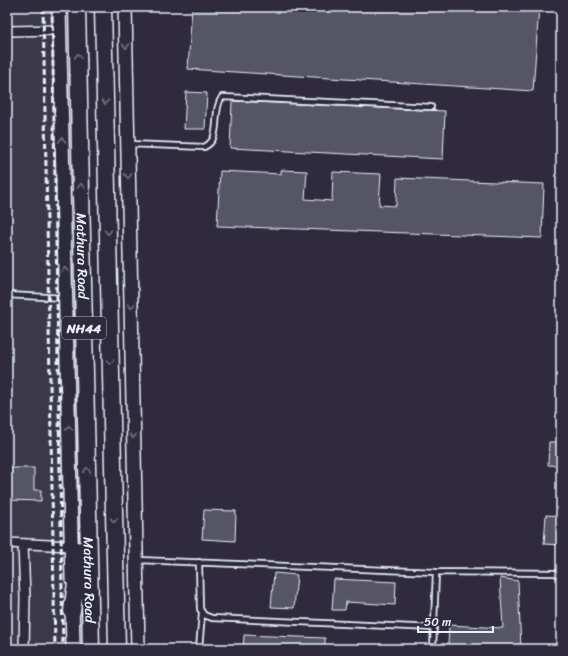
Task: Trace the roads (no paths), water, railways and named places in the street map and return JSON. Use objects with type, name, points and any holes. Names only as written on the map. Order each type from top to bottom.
[{"type":"highway","name":"Mathura Road","points":[[77,7],[91,649]]},
{"type":"highway","name":"Mathura Road","points":[[103,7],[117,649]]},
{"type":"highway","points":[[72,611],[88,499]]},
{"type":"main road","points":[[59,7],[73,649]]},
{"type":"main road","points":[[125,7],[138,649]]},
{"type":"street","points":[[7,31],[60,30]]},
{"type":"street","points":[[7,543],[71,546]]},
{"type":"street","points":[[23,544],[25,598],[24,649]]},
{"type":"lane","points":[[128,144],[204,147],[211,144],[214,138],[217,103],[222,97],[431,107]]},
{"type":"lane","points":[[7,295],[66,298]]},
{"type":"lane","points":[[136,560],[436,572],[555,573],[561,576]]},
{"type":"lane","points":[[199,562],[200,609],[202,613],[199,649]]},
{"type":"lane","points":[[433,649],[436,572]]},
{"type":"lane","points":[[202,613],[208,617],[216,619],[258,619],[434,628]]},
{"type":"railway","points":[[43,7],[55,649]]},
{"type":"railway","points":[[52,7],[63,649]]}]
